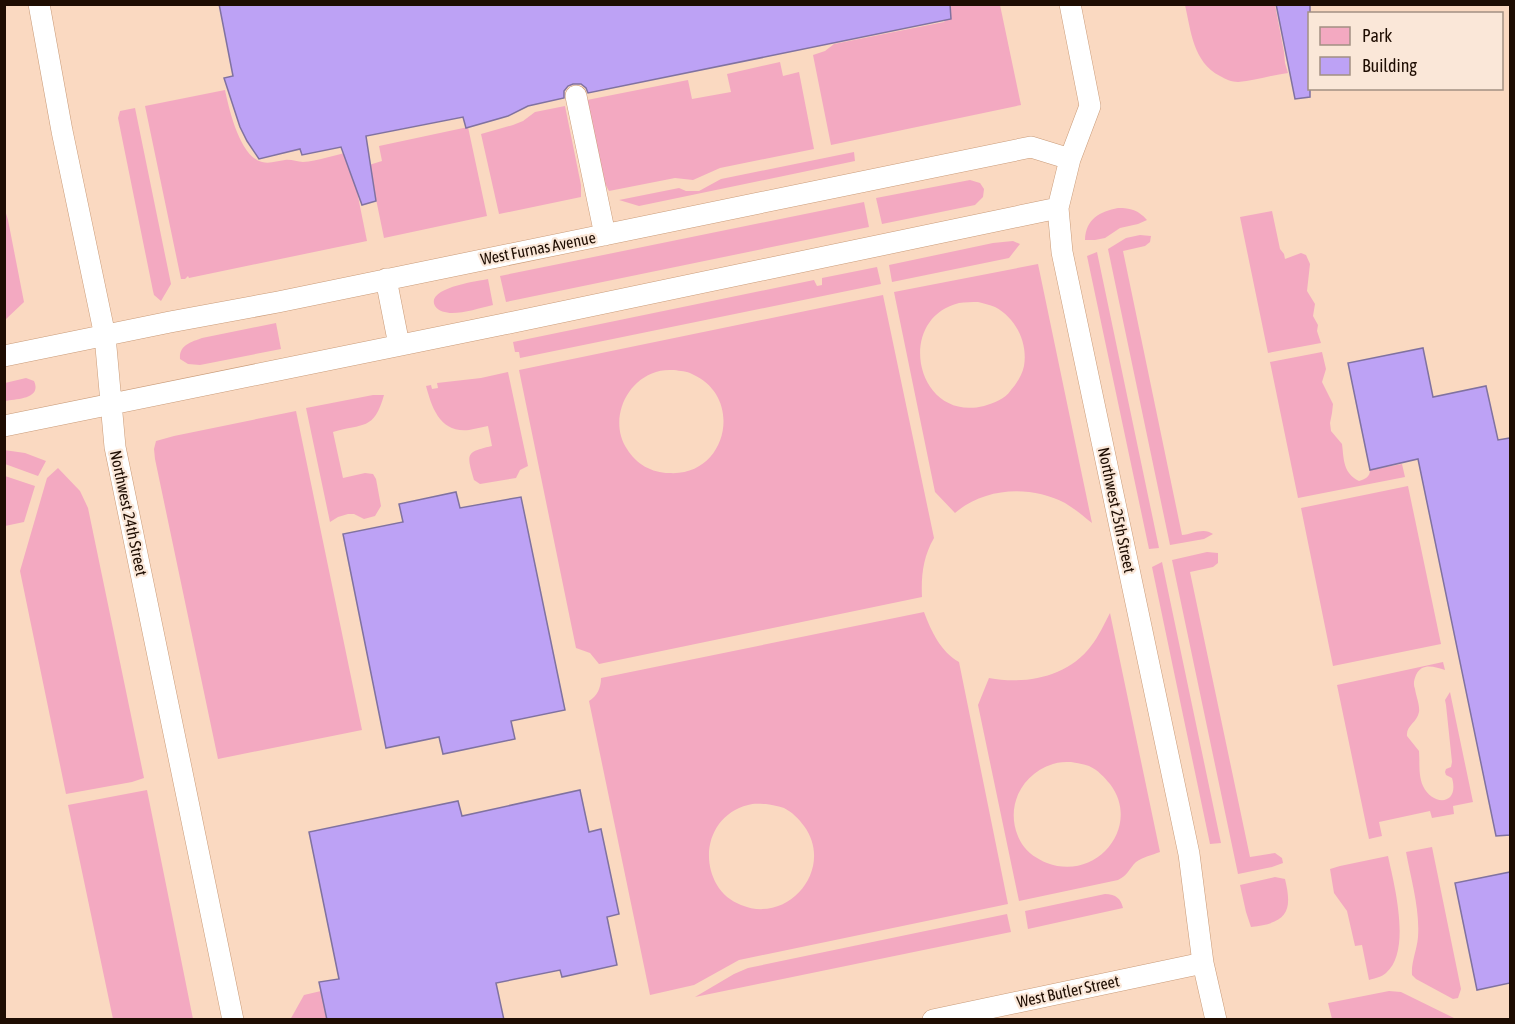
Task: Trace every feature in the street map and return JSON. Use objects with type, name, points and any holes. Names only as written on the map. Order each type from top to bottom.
[{"type":"lane","name":"Northwest 24th Street","points":[[39,4],[62,130],[105,336],[115,447],[233,1020]]},
{"type":"lane","name":"Northwest 25th Street","points":[[1070,4],[1090,106],[1070,159],[1058,208],[1062,252],[1190,855],[1203,963],[1216,1020]]},
{"type":"lane","points":[[576,96],[605,235]]},
{"type":"lane","name":"West Furnas Avenue","points":[[4,356],[1031,147],[1070,159]]},
{"type":"lane","points":[[4,426],[1058,208]]},
{"type":"lane","points":[[386,279],[399,345]]},
{"type":"lane","name":"West Butler Street","points":[[933,1020],[1203,963]]},
{"type":"shaded area","points":[[5,5],[1510,5],[1510,1019],[5,1019]]},
{"type":"green space","points":[[944,5],[1000,5],[1021,105],[831,145],[813,55],[825,51],[834,44],[944,22],[946,19]]},
{"type":"green space","points":[[1185,5],[1275,5],[1288,73],[1238,82],[1220,76],[1204,63],[1199,54]]},
{"type":"green space","points":[[780,62],[783,76],[799,72],[814,149],[720,168],[693,180],[675,178],[609,191],[604,182],[587,100],[688,80],[692,99],[731,92],[727,74]]},
{"type":"green space","points":[[225,90],[229,109],[242,142],[254,158],[262,162],[287,160],[303,162],[349,152],[367,241],[181,279],[145,106]]},
{"type":"green space","points":[[565,106],[581,185],[581,197],[499,214],[481,134],[523,121],[535,112]]},
{"type":"green space","points":[[135,108],[171,284],[161,301],[153,291],[118,118],[120,111]]},
{"type":"green space","points":[[468,127],[487,216],[384,238],[369,165],[382,161],[379,146]]},
{"type":"green space","points":[[854,152],[855,161],[639,206],[619,200],[679,188],[686,191],[699,191],[721,179]]},
{"type":"green space","points":[[970,180],[980,183],[984,189],[983,197],[975,205],[882,224],[876,198]]},
{"type":"green space","points":[[864,202],[869,227],[506,302],[500,276]]},
{"type":"green space","points":[[4,207],[24,302],[5,320]]},
{"type":"green space","points":[[1118,208],[1134,210],[1147,220],[1120,228],[1105,238],[1085,240],[1088,226],[1095,217]]},
{"type":"green space","points":[[1272,211],[1280,249],[1285,259],[1301,253],[1306,255],[1310,264],[1307,291],[1315,304],[1313,316],[1318,325],[1317,331],[1321,343],[1268,353],[1240,217]]},
{"type":"green space","points":[[1140,235],[1151,236],[1150,242],[1145,246],[1123,251],[1182,535],[1202,531],[1213,534],[1204,539],[1170,545],[1108,249],[1126,238]]},
{"type":"green space","points":[[1013,241],[1020,244],[1009,258],[892,282],[889,265],[993,243]]},
{"type":"green space","points":[[1097,252],[1159,548],[1149,549],[1087,256]]},
{"type":"green space","points":[[1038,264],[1092,523],[1065,503],[1038,493],[1008,491],[994,494],[967,504],[955,513],[935,492],[894,292]],"holes":[[[980,302],[995,307],[1014,324],[1022,340],[1024,366],[1017,382],[1002,398],[984,406],[961,407],[942,399],[929,385],[922,367],[920,347],[926,328],[939,313],[959,303]]]},
{"type":"green space","points":[[877,267],[881,284],[520,358],[519,352],[515,352],[513,342],[814,280],[817,286],[822,285],[822,278]]},
{"type":"green space","points":[[488,279],[493,305],[452,313],[442,311],[435,306],[434,300],[445,290]]},
{"type":"green space","points":[[883,295],[934,538],[927,552],[922,597],[599,664],[590,653],[576,648],[519,370]],"holes":[[[676,370],[690,373],[709,385],[719,400],[723,416],[722,434],[716,449],[705,462],[689,471],[663,473],[645,467],[627,449],[619,427],[620,415],[623,404],[635,384],[656,372]]]},
{"type":"green space","points":[[276,323],[281,349],[200,365],[188,364],[180,359],[181,350],[186,345],[202,338]]},
{"type":"green space","points":[[1322,352],[1326,369],[1322,382],[1333,404],[1331,431],[1342,444],[1347,470],[1359,481],[1368,476],[1370,470],[1402,464],[1405,477],[1298,498],[1270,362]]},
{"type":"green space","points":[[508,372],[528,466],[520,470],[516,478],[480,484],[474,480],[469,459],[473,452],[492,446],[488,426],[459,430],[444,423],[431,403],[426,386],[431,385],[432,389],[438,388],[437,383]]},
{"type":"green space","points":[[26,378],[34,381],[36,387],[32,395],[5,401],[5,383]]},
{"type":"green space","points":[[373,395],[384,395],[376,415],[371,420],[360,426],[333,432],[343,478],[365,473],[373,474],[381,506],[375,516],[364,519],[348,514],[330,522],[306,408]]},
{"type":"green space","points":[[296,411],[362,730],[218,759],[154,449],[156,441],[174,436]]},
{"type":"green space","points":[[4,450],[25,453],[46,461],[38,476],[5,464]]},
{"type":"green space","points":[[58,468],[80,491],[88,508],[144,778],[66,794],[20,571],[47,478]]},
{"type":"green space","points":[[5,476],[35,486],[24,522],[5,526]]},
{"type":"green space","points":[[1408,486],[1441,644],[1333,666],[1301,508]]},
{"type":"green space","points":[[1207,552],[1218,553],[1218,563],[1213,567],[1190,572],[1250,857],[1275,853],[1282,858],[1283,863],[1238,874],[1172,560]]},
{"type":"green space","points":[[1162,562],[1221,843],[1210,844],[1152,567]]},
{"type":"green space","points":[[924,612],[933,634],[942,647],[959,662],[1008,904],[739,960],[694,985],[650,995],[589,701],[598,691],[601,678]],"holes":[[[768,804],[784,808],[800,821],[812,842],[814,859],[810,875],[802,889],[790,900],[775,907],[759,909],[741,905],[721,891],[712,873],[709,848],[712,837],[725,817],[748,805]]]},
{"type":"green space","points":[[1110,613],[1160,852],[1136,862],[1118,880],[1019,901],[978,705],[989,678],[1031,679],[1058,672],[1070,665],[1091,646]],"holes":[[[1062,762],[1073,762],[1092,768],[1108,781],[1119,800],[1121,817],[1117,832],[1109,846],[1097,857],[1082,865],[1065,867],[1047,863],[1024,847],[1016,832],[1014,808],[1023,786],[1041,769]]]},
{"type":"green space","points":[[1443,662],[1445,670],[1425,667],[1416,675],[1414,685],[1419,712],[1408,729],[1407,736],[1419,751],[1420,777],[1427,793],[1438,800],[1449,798],[1452,794],[1452,778],[1445,772],[1451,767],[1452,762],[1445,700],[1450,692],[1473,802],[1453,806],[1454,814],[1432,818],[1430,811],[1379,822],[1382,836],[1369,839],[1337,685]]},
{"type":"green space","points":[[147,790],[193,1019],[113,1019],[68,805]]},
{"type":"green space","points":[[1432,847],[1461,989],[1458,998],[1453,999],[1412,975],[1418,916],[1406,852]]},
{"type":"green space","points":[[1388,856],[1399,917],[1398,949],[1394,963],[1386,973],[1369,980],[1362,945],[1355,946],[1347,911],[1334,893],[1330,869]]},
{"type":"green space","points":[[1275,877],[1285,879],[1287,908],[1280,919],[1251,927],[1240,885]]},
{"type":"green space","points":[[1105,894],[1117,898],[1123,908],[1028,929],[1025,911]]},
{"type":"green space","points":[[1007,914],[1011,932],[695,997],[748,968]]},
{"type":"green space","points":[[321,991],[327,1019],[290,1020],[304,995]]},
{"type":"green space","points":[[1389,991],[1401,992],[1456,1019],[1332,1019],[1328,1003]]},
{"type":"building","points":[[219,4],[950,4],[951,19],[588,93],[581,84],[573,84],[564,91],[564,98],[528,106],[508,116],[466,128],[463,117],[366,136],[376,201],[362,205],[341,147],[302,155],[300,149],[259,159],[240,127],[224,78],[233,76]]},
{"type":"building","points":[[1276,4],[1310,4],[1310,12],[1308,12],[1308,90],[1310,90],[1310,97],[1295,99]]},
{"type":"building","points":[[1423,348],[1433,397],[1486,386],[1498,440],[1510,438],[1510,835],[1496,836],[1418,459],[1370,470],[1348,363]]},
{"type":"building","points":[[456,492],[460,508],[521,497],[565,710],[511,721],[515,739],[443,754],[439,737],[386,748],[343,534],[403,522],[399,504]]},
{"type":"building","points":[[580,790],[589,832],[601,829],[619,914],[607,917],[617,965],[562,977],[560,970],[496,983],[504,1020],[327,1020],[319,982],[339,979],[309,832],[458,801],[462,816]]},
{"type":"building","points":[[1510,872],[1510,983],[1477,990],[1455,883]]}]
